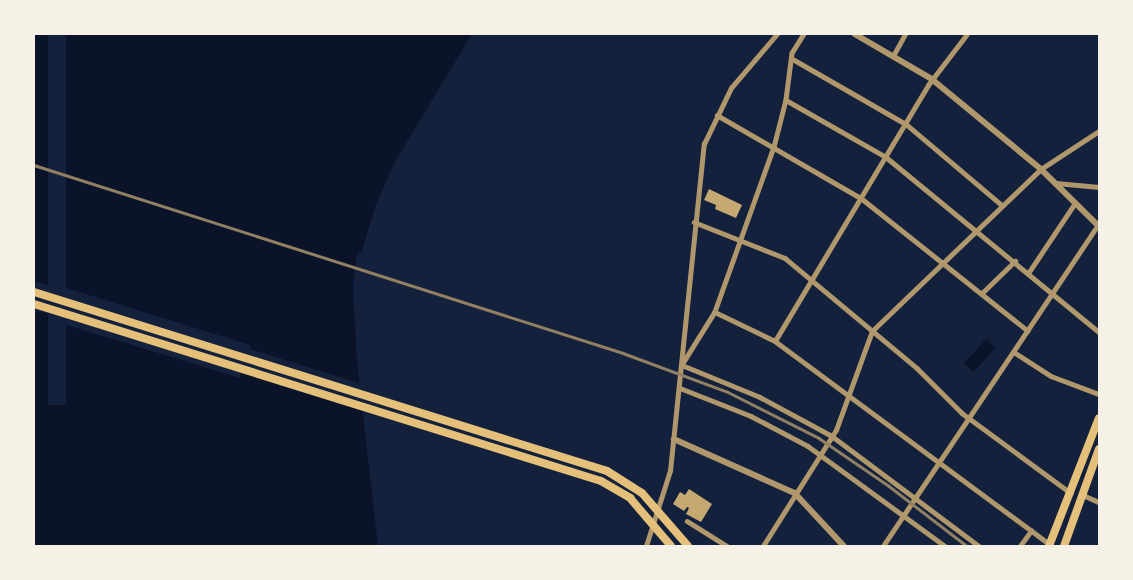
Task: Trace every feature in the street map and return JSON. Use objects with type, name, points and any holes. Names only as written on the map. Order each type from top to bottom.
[{"type":"main road","points":[[34,292],[611,473],[633,486],[688,546]]},
{"type":"main road","points":[[36,305],[609,485],[630,498],[669,543]]},
{"type":"main road","points":[[1049,546],[1099,418]]},
{"type":"main road","points":[[1064,546],[1099,448]]},
{"type":"street","points":[[646,546],[670,471],[680,388],[694,222],[704,144],[731,88],[777,34]]},
{"type":"street","points":[[682,365],[715,312],[774,147],[786,100],[792,58],[804,34]]},
{"type":"street","points":[[855,34],[932,79],[1041,169],[1098,226],[968,418],[918,497],[904,514],[883,546]]},
{"type":"street","points":[[893,56],[905,34]]},
{"type":"street","points":[[775,341],[932,79],[965,34]]},
{"type":"street","points":[[792,58],[906,124],[1002,205]]},
{"type":"street","points":[[786,100],[886,157],[1029,272],[1052,294],[1099,332]]},
{"type":"street","points":[[717,115],[861,198],[982,292],[1028,331]]},
{"type":"street","points":[[763,546],[831,438],[872,331],[1041,169],[1099,132]]},
{"type":"street","points":[[1055,183],[1099,188]]},
{"type":"street","points":[[1029,272],[1075,203]]},
{"type":"street","points":[[694,222],[785,258],[872,331],[968,418],[1070,493]]},
{"type":"street","points":[[982,292],[1014,261]]},
{"type":"street","points":[[715,312],[775,341],[1049,546]]},
{"type":"street","points":[[1014,352],[1051,376],[1099,394]]},
{"type":"street","points":[[682,365],[760,397],[831,438],[918,497],[979,546]]},
{"type":"street","points":[[680,388],[758,419],[822,452],[946,546]]},
{"type":"street","points":[[674,439],[795,493],[844,546]]},
{"type":"street","points":[[1083,495],[1099,502]]},
{"type":"street","points":[[687,521],[727,546]]},
{"type":"street","points":[[1020,546],[1031,532]]},
{"type":"street","points":[[886,541],[893,546]]},
{"type":"water","points":[[34,34],[472,34],[395,162],[377,202],[361,253],[357,253],[353,288],[357,361],[378,546],[34,546]]},
{"type":"water","points":[[986,339],[996,348],[974,372],[964,364]]},
{"type":"pier","points":[[48,34],[66,34],[66,405],[48,405]]},
{"type":"pier","points":[[34,281],[59,289],[60,286],[250,345],[250,349],[362,384],[365,412],[241,373],[240,378],[50,320],[51,314],[34,311]]},
{"type":"building","points":[[709,189],[742,205],[736,218],[715,209],[716,205],[704,200]]},
{"type":"building","points":[[689,489],[712,504],[701,522],[686,514],[689,508],[687,507],[684,511],[673,504],[680,492],[685,495]]},
{"type":"railway","points":[[34,165],[623,353],[728,392],[819,438],[889,486],[967,546]]}]
